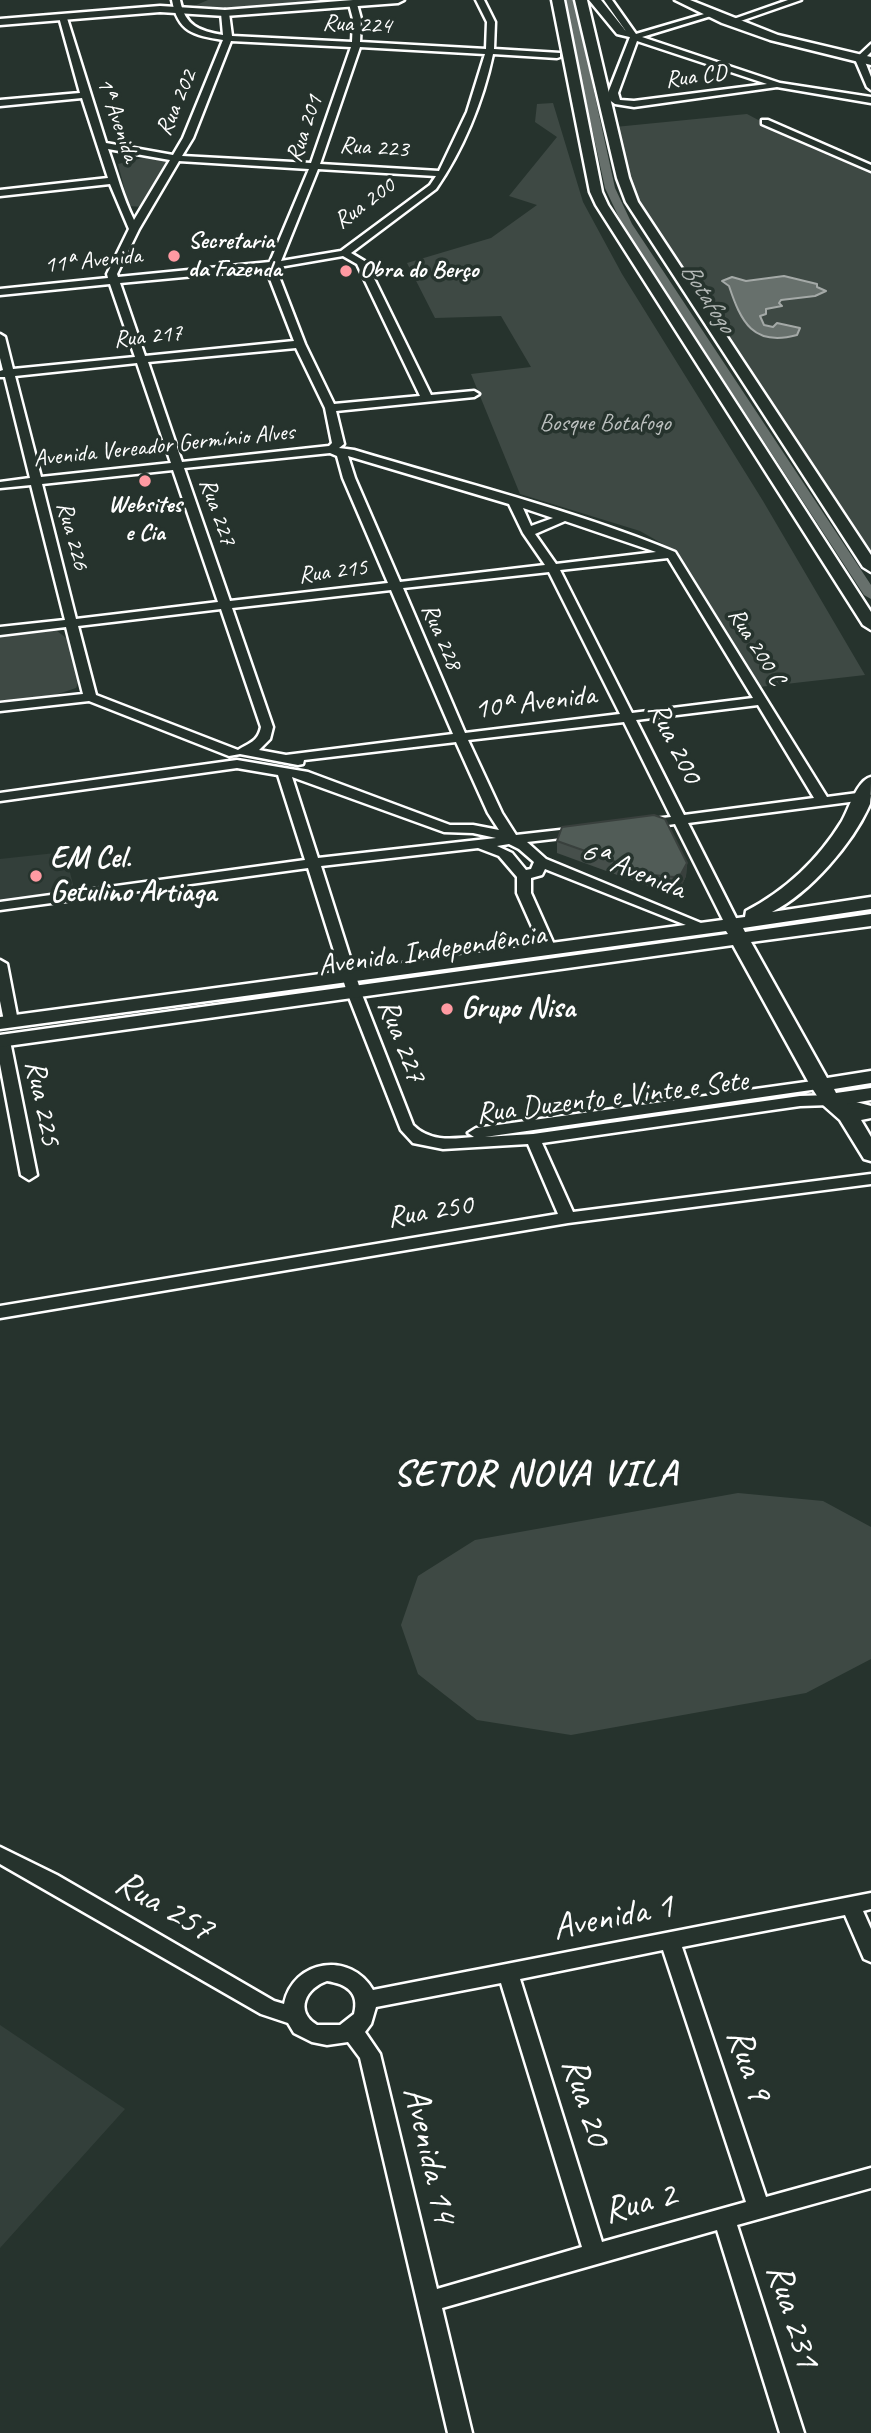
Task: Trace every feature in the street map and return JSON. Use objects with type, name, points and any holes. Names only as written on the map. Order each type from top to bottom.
[{"type":"main road","points":[[0,15],[47,11],[61,14],[174,3],[225,13],[398,0]]},
{"type":"main road","points":[[581,0],[623,178],[632,202],[871,567]]},
{"type":"main road","points":[[595,0],[621,32],[634,37]]},
{"type":"main road","points":[[681,0],[729,22],[867,66]]},
{"type":"main road","points":[[558,1],[551,10],[557,55],[570,109],[583,120]]},
{"type":"main road","points":[[558,1],[596,192],[602,205],[871,625]]},
{"type":"main road","points":[[0,22],[47,11]]},
{"type":"main road","points":[[735,932],[766,918],[804,894],[843,850],[869,794]]},
{"type":"main road","points":[[735,932],[789,894],[831,851],[869,794]]},
{"type":"main road","points":[[804,894],[813,902],[829,909]]},
{"type":"main road","points":[[766,918],[871,903]]},
{"type":"main road","name":"Avenida Independência","points":[[3,1031],[735,932],[871,920]]},
{"type":"main road","name":"Avenida Independência","points":[[351,984],[549,949],[706,928],[735,932]]},
{"type":"main road","name":"Rua 200","points":[[735,932],[825,1093],[848,1116],[871,1154]]},
{"type":"main road","points":[[825,1093],[871,1077]]},
{"type":"main road","points":[[825,1093],[871,1094]]},
{"type":"main road","points":[[848,1116],[871,1111]]},
{"type":"street","name":"Rua 200","points":[[274,265],[344,253],[433,187],[444,174],[457,148],[490,52],[493,29],[480,0]]},
{"type":"street","points":[[608,0],[634,37],[670,51],[779,85],[871,100]]},
{"type":"street","points":[[729,22],[797,0]]},
{"type":"street","name":"Rua 224","points":[[174,3],[181,22],[188,28],[228,38],[557,55]]},
{"type":"street","name":"Rua 201","points":[[274,265],[315,166],[356,45],[358,19],[353,4]]},
{"type":"street","name":"Rua 202","points":[[115,279],[112,274],[134,229],[188,138],[228,38],[225,13]]},
{"type":"street","name":"1ª Avenida","points":[[61,14],[85,96],[116,180],[123,207],[134,229]]},
{"type":"street","points":[[634,37],[708,14]]},
{"type":"street","name":"Rua CD","points":[[634,37],[613,93],[613,99],[618,103],[634,104],[779,85]]},
{"type":"street","points":[[871,47],[867,66],[871,88]]},
{"type":"street","points":[[0,103],[85,96]]},
{"type":"street","points":[[765,121],[871,168]]},
{"type":"street","points":[[109,160],[149,154],[188,138]]},
{"type":"street","points":[[104,145],[149,154]]},
{"type":"street","name":"Rua 223","points":[[149,154],[175,158],[444,174]]},
{"type":"street","points":[[0,193],[116,180]]},
{"type":"street","points":[[123,207],[146,209]]},
{"type":"street","points":[[344,253],[361,262],[427,399]]},
{"type":"street","points":[[274,265],[272,274],[300,344],[330,408],[340,450],[567,517],[671,554]]},
{"type":"street","name":"11ª Avenida","points":[[0,292],[274,265]]},
{"type":"street","name":"Rua 227","points":[[115,279],[139,359],[267,727],[267,736],[262,743],[240,756]]},
{"type":"street","name":"Rua 226","points":[[0,337],[4,373],[36,481],[90,696]]},
{"type":"street","name":"Rua 217","points":[[4,373],[300,344]]},
{"type":"street","points":[[330,408],[474,394]]},
{"type":"street","name":"Avenida Vereador Germínio Alves","points":[[0,485],[340,450]]},
{"type":"street","name":"Rua 228","points":[[340,450],[357,472],[394,586],[495,813],[513,841]]},
{"type":"street","points":[[357,472],[388,464]]},
{"type":"street","name":"Rua 200","points":[[514,502],[529,533],[552,568],[735,932]]},
{"type":"street","points":[[529,533],[537,527],[567,517]]},
{"type":"street","points":[[625,559],[632,538]]},
{"type":"street","name":"Rua 215","points":[[74,628],[225,605],[671,554]]},
{"type":"street","name":"Rua 200 C","points":[[671,554],[822,800]]},
{"type":"street","points":[[0,631],[56,625],[74,628]]},
{"type":"street","points":[[0,707],[90,696]]},
{"type":"street","name":"6ª Avenida","points":[[90,696],[264,767],[284,773],[305,771]]},
{"type":"street","name":"10ª Avenida","points":[[289,758],[763,701]]},
{"type":"street","points":[[210,769],[214,764],[211,745]]},
{"type":"street","name":"10ª Avenida","points":[[305,771],[356,752]]},
{"type":"street","points":[[0,797],[210,769],[240,756]]},
{"type":"street","name":"6ª Avenida","points":[[240,756],[289,758],[305,771],[449,829],[474,830],[513,841],[536,854],[541,862],[706,928]]},
{"type":"street","name":"Rua 227","points":[[284,773],[351,984],[406,1127]]},
{"type":"street","points":[[626,826],[869,794]]},
{"type":"street","points":[[474,830],[495,813]]},
{"type":"street","name":"6ª Avenida","points":[[449,829],[447,833],[451,838],[504,854],[515,864],[518,872],[524,875],[537,872],[541,862]]},
{"type":"street","points":[[0,906],[314,863],[587,831]]},
{"type":"street","points":[[524,875],[524,892],[549,949]]},
{"type":"street","name":"Rua 225","points":[[0,964],[3,1031],[29,1175]]},
{"type":"street","points":[[825,1093],[871,1111]]},
{"type":"street","name":"Rua Duzento e Vinte e Sete","points":[[464,1135],[825,1093]]},
{"type":"street","name":"Rua Duzento e Vinte e Sete","points":[[406,1127],[418,1139],[443,1144],[533,1139],[800,1101],[825,1093]]},
{"type":"street","points":[[533,1139],[568,1218]]},
{"type":"street","name":"Rua 250","points":[[0,1312],[568,1218],[871,1179]]},
{"type":"street","name":"Rua 257","points":[[0,1855],[50,1881],[268,2008],[295,2015]]},
{"type":"street","points":[[861,1903],[871,1953]]},
{"type":"street","name":"Avenida 1","points":[[368,2000],[671,1943],[861,1903]]},
{"type":"street","name":"Rua 9","points":[[671,1943],[760,2209]]},
{"type":"street","points":[[338,1972],[349,1975],[362,1987],[368,2000],[365,2015],[351,2031],[341,2035],[318,2035],[303,2027],[295,2015],[295,1993],[307,1979],[317,1974],[338,1972]]},
{"type":"street","name":"Rua 20","points":[[509,1973],[594,2251]]},
{"type":"street","name":"Avenida 14","points":[[351,2031],[370,2054],[460,2433]]},
{"type":"street","name":"Rua 2","points":[[427,2302],[594,2251],[725,2220],[871,2178]]},
{"type":"street","name":"Rua 231","points":[[725,2220],[792,2433]]},
{"type":"shaded area","points":[[784,276],[817,284],[817,287],[826,291],[815,296],[781,300],[779,303],[782,306],[766,309],[766,314],[760,316],[764,325],[773,327],[777,323],[800,328],[797,335],[782,338],[759,334],[744,320],[729,286],[722,281],[732,277],[746,281]]},
{"type":"shaded area","name":"EM Cel. Getulino Artiaga","points":[[65,852],[75,893],[7,902],[0,899],[0,859]]},
{"type":"shaded area","points":[[0,2025],[125,2109],[0,2248]]},
{"type":"green space","points":[[208,0],[379,0],[230,12],[196,9],[194,6]]},
{"type":"green space","name":"Bosque Botafogo","points":[[553,103],[583,202],[622,274],[763,501],[865,675],[759,687],[677,552],[640,531],[520,494],[471,374],[531,367],[501,316],[435,318],[407,263],[491,238],[537,205],[509,196],[557,137],[535,122],[537,104]]},
{"type":"green space","name":"Bosque Botafogo","points":[[747,114],[811,148],[871,171],[871,573],[775,435],[643,210],[631,184],[615,127]]},
{"type":"green space","points":[[147,157],[170,160],[143,207],[129,206],[118,164]]},
{"type":"green space","points":[[57,631],[69,640],[79,681],[76,688],[55,695],[0,701],[0,636]]},
{"type":"green space","points":[[738,1493],[823,1501],[871,1527],[871,1659],[806,1693],[571,1735],[477,1720],[418,1674],[401,1625],[418,1576],[475,1540]]},
{"type":"building","points":[[654,815],[665,819],[687,863],[681,874],[674,877],[653,875],[557,841],[562,827]]},
{"type":"waterway","name":"Botafogo","points":[[569,0],[610,188],[627,224],[871,595]]},
{"type":"place","name":"Secretaria da Fazenda","points":[[174,256]]},
{"type":"place","name":"Obra do Berço","points":[[346,271]]},
{"type":"place","name":"Websites e Cia","points":[[145,481]]},
{"type":"place","name":"EM Cel. Getulino Artiaga","points":[[36,876]]},
{"type":"place","name":"Grupo Nisa","points":[[447,1009]]},
{"type":"district","name":"SETOR NOVA VILA","points":[[536,1475]]}]
